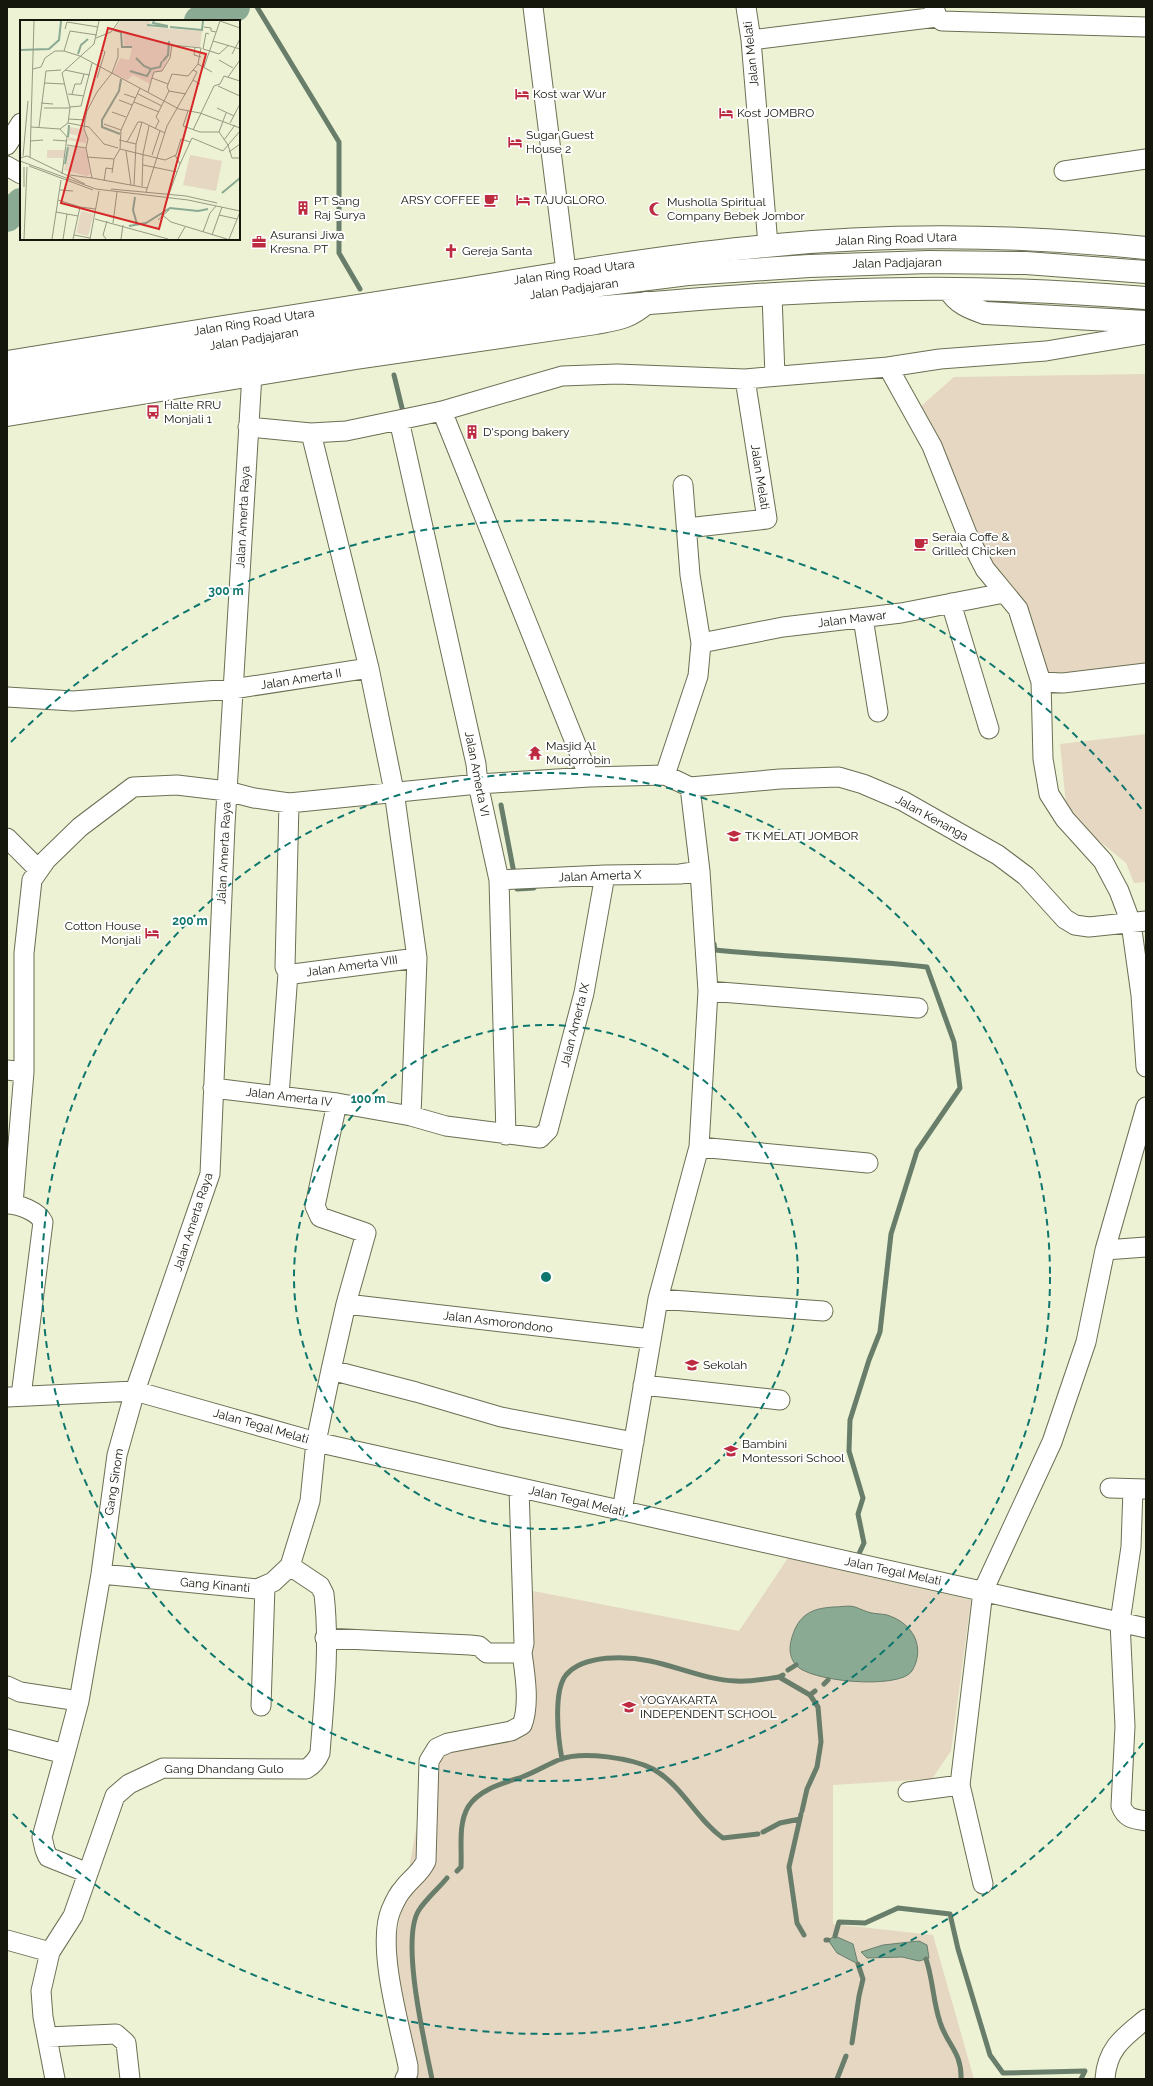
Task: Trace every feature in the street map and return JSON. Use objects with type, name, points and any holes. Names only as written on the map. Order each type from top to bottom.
[{"type":"main road","name":"Jalan Ring Road Utara","points":[[7,362],[567,281],[768,245],[925,237],[1007,237],[1081,241],[1146,248]]},
{"type":"main road","name":"Jalan Padjajaran","points":[[7,378],[567,281],[809,266],[929,262],[1026,263],[1146,272]]},
{"type":"main road","name":"Jalan Padjajaran","points":[[7,398],[568,310],[646,303],[857,290],[949,289],[1079,293],[1146,298]]},
{"type":"main road","points":[[949,289],[953,296],[965,306],[985,313],[1146,322]]},
{"type":"main road","points":[[7,415],[150,393],[252,374],[626,318],[635,313],[646,303]]},
{"type":"street","points":[[533,7],[567,281]]},
{"type":"street","name":"Jalan Melati","points":[[746,7],[751,40],[768,245]]},
{"type":"street","points":[[751,40],[936,12],[942,21],[1146,27]]},
{"type":"street","points":[[7,145],[20,125]]},
{"type":"street","points":[[1064,171],[1146,159]]},
{"type":"street","points":[[7,166],[20,173]]},
{"type":"street","points":[[772,295],[775,376]]},
{"type":"street","points":[[248,427],[311,433],[346,431],[442,411],[562,376],[617,374],[745,379],[888,367],[940,359],[1046,351],[1141,335],[1146,332]]},
{"type":"street","points":[[888,367],[932,446],[967,534],[985,569],[1018,609],[1041,682],[1043,759],[1049,794],[1065,819],[1103,861],[1119,891],[1139,922],[1144,993],[1146,1067]]},
{"type":"street","name":"Jalan Amerta Raya","points":[[135,1391],[210,1174],[227,790],[252,374]]},
{"type":"street","name":"Jalan Melati","points":[[687,528],[766,519],[745,379]]},
{"type":"street","points":[[442,411],[589,777]]},
{"type":"street","name":"Jalan Amerta VI","points":[[399,420],[476,764],[478,784],[499,880],[506,1135]]},
{"type":"street","points":[[311,433],[369,668],[394,791],[417,958],[411,1116]]},
{"type":"street","points":[[665,775],[698,676],[701,643],[690,575],[683,485]]},
{"type":"street","name":"Jalan Mawar","points":[[701,643],[783,627],[901,613],[1004,593]]},
{"type":"street","points":[[951,603],[989,729]]},
{"type":"street","points":[[863,618],[878,712]]},
{"type":"street","name":"Jalan Amerta II","points":[[7,697],[72,701],[233,690],[369,668]]},
{"type":"street","points":[[1041,682],[1063,683],[1146,673]]},
{"type":"street","points":[[14,1397],[43,1222],[38,1214],[10,1204],[15,1071],[24,953],[32,880],[46,860],[80,827],[133,787],[177,785],[227,790],[254,798],[289,803],[394,791],[478,784],[589,777],[665,775],[690,787],[700,871],[708,991],[699,1147],[658,1299],[622,1511]]},
{"type":"street","name":"Jalan Kenanga","points":[[690,787],[780,779],[832,777],[839,777],[863,784],[903,801],[998,855],[1026,876],[1065,920],[1075,925],[1089,927],[1139,922]]},
{"type":"street","points":[[279,1096],[288,973],[285,967],[289,803]]},
{"type":"street","points":[[7,838],[39,870]]},
{"type":"street","name":"Jalan Amerta X","points":[[499,880],[604,875],[680,874],[700,871]]},
{"type":"street","name":"Jalan Amerta IX","points":[[506,1135],[540,1138],[548,1130],[584,993],[604,875]]},
{"type":"street","name":"Jalan Amerta VIII","points":[[288,973],[293,974],[417,958]]},
{"type":"street","points":[[708,991],[918,1008]]},
{"type":"street","name":"Jalan Amerta IV","points":[[213,1088],[337,1104],[411,1116],[446,1126],[506,1135]]},
{"type":"street","name":"Gang Kinanti","points":[[101,1574],[257,1589],[273,1582],[290,1566],[310,1501],[316,1442],[331,1370],[346,1304],[366,1233],[320,1217],[315,1206],[337,1104]]},
{"type":"street","points":[[983,1884],[960,1785],[982,1591],[1052,1442],[1086,1342],[1105,1250],[1146,1107]]},
{"type":"street","points":[[699,1147],[868,1163]]},
{"type":"street","points":[[1105,1250],[1146,1247]]},
{"type":"street","points":[[658,1299],[823,1311]]},
{"type":"street","name":"Jalan Asmorondono","points":[[346,1304],[651,1339]]},
{"type":"street","points":[[331,1370],[416,1392],[500,1417],[634,1442]]},
{"type":"street","points":[[643,1385],[780,1400]]},
{"type":"street","name":"Jalan Tegal Melati","points":[[14,1397],[135,1391],[316,1442],[1146,1628]]},
{"type":"street","name":"Gang Sinom","points":[[88,1873],[48,1857],[42,1837],[79,1701],[101,1574],[117,1455],[135,1391]]},
{"type":"street","points":[[405,2079],[408,2074],[408,2066],[385,1950],[386,1927],[391,1911],[403,1888],[422,1870],[426,1861],[429,1761],[437,1748],[448,1743],[511,1731],[522,1725],[525,1708],[526,1676],[522,1653],[524,1643],[520,1488]]},
{"type":"street","points":[[1110,1488],[1139,1489],[1120,1622],[1125,1726],[1121,1806],[1124,1814],[1130,1819],[1146,1821]]},
{"type":"street","name":"Gang Dhandang Gulo","points":[[55,2079],[47,2037],[41,1991],[50,1952],[73,1916],[115,1796],[129,1784],[145,1775],[163,1768],[306,1769],[312,1766],[320,1753],[326,1638],[324,1594],[320,1586],[290,1566]]},
{"type":"street","points":[[261,1706],[264,1586]]},
{"type":"street","points":[[326,1638],[470,1645],[479,1646],[487,1653],[522,1653]]},
{"type":"street","points":[[7,1686],[20,1692],[79,1701]]},
{"type":"street","points":[[7,1739],[65,1754]]},
{"type":"street","points":[[908,1792],[960,1785]]},
{"type":"street","points":[[7,1940],[50,1952]]},
{"type":"street","points":[[1105,2079],[1106,2065],[1113,2050],[1123,2037],[1146,2019]]},
{"type":"street","points":[[47,2037],[116,2034],[126,2043],[130,2079]]},
{"type":"shaded area","points":[[1146,374],[1146,665],[1046,675],[993,569],[921,406],[954,377]]},
{"type":"shaded area","points":[[1146,734],[1146,882],[1134,883],[1126,863],[1097,839],[1066,804],[1060,744]]},
{"type":"shaded area","points":[[788,1558],[971,1600],[951,1751],[932,1779],[833,1785],[833,1924],[933,1935],[974,2079],[412,2079],[390,1970],[429,1760],[440,1751],[516,1735],[523,1589],[739,1631]]},
{"type":"shaded area","points":[[853,1606],[870,1613],[887,1615],[904,1624],[910,1630],[917,1645],[918,1653],[912,1671],[904,1677],[890,1680],[873,1682],[854,1681],[834,1679],[817,1675],[803,1670],[795,1664],[792,1660],[790,1647],[793,1633],[798,1623],[811,1612],[821,1608]]},
{"type":"shaded area","points":[[835,1936],[853,1944],[858,1964],[837,1953],[828,1940]]},
{"type":"shaded area","points":[[919,1941],[927,1945],[929,1958],[919,1961],[902,1957],[867,1958],[861,1952],[883,1945]]},
{"type":"waterway","points":[[202,20],[235,7]]},
{"type":"waterway","points":[[257,7],[339,142],[339,253],[360,289]]},
{"type":"waterway","points":[[7,217],[20,204]]},
{"type":"waterway","points":[[394,375],[403,412]]},
{"type":"waterway","points":[[501,805],[517,889],[534,888]]},
{"type":"waterway","points":[[714,944],[715,950],[927,967],[954,1042],[960,1088],[917,1151],[891,1234],[880,1332],[869,1360],[850,1420],[849,1451],[863,1498],[858,1514],[864,1543],[857,1558]]},
{"type":"waterway","points":[[562,1759],[558,1728],[559,1692],[566,1675],[583,1663],[606,1658],[641,1659],[714,1678],[736,1681],[758,1680],[783,1675]]},
{"type":"waterway","points":[[788,1670],[796,1665]]},
{"type":"waterway","points":[[779,1677],[810,1695]]},
{"type":"waterway","points":[[824,1684],[828,1680]]},
{"type":"waterway","points":[[802,1811],[807,1789],[817,1767],[821,1742],[818,1707],[810,1695],[815,1691]]},
{"type":"waterway","points":[[457,1871],[461,1867],[461,1836],[463,1821],[468,1807],[473,1801],[485,1791],[500,1784],[527,1775],[561,1759],[570,1757],[607,1757],[644,1765],[664,1776],[673,1784],[705,1822],[723,1838],[758,1834]]},
{"type":"waterway","points":[[801,1814],[789,1867],[797,1923],[804,1935]]},
{"type":"waterway","points":[[763,1832],[780,1823],[800,1819]]},
{"type":"waterway","points":[[432,2079],[416,1992],[412,1944],[414,1924],[419,1910],[447,1878]]},
{"type":"waterway","points":[[835,1936],[839,1922],[865,1923],[898,1908],[950,1914],[958,1949],[990,2055],[1003,2073],[1085,2071],[1081,2079]]},
{"type":"waterway","points":[[926,1959],[938,2014],[943,2030],[957,2055],[961,2070],[961,2079]]},
{"type":"waterway","points":[[852,2043],[863,1979],[858,1964]]},
{"type":"waterway","points":[[837,2079],[846,2056]]},
{"type":"place","name":"Kost war Wur","points":[[522,94]]},
{"type":"place","name":"Kost JOMBRO","points":[[726,113]]},
{"type":"place","name":"Sugar Guest House 2","points":[[515,142]]},
{"type":"place","name":"ARSY COFFEE","points":[[491,200]]},
{"type":"place","name":"TAJUGLORO.","points":[[523,200]]},
{"type":"place","name":"PT Sang Raj Surya","points":[[303,208]]},
{"type":"place","name":"Musholla Spiritual Company Bebek Jombor","points":[[656,209]]},
{"type":"place","name":"Asuransi Jiwa Kresna. PT","points":[[259,242]]},
{"type":"place","name":"Gereja Santa","points":[[451,251]]},
{"type":"place","name":"Halte RRU Monjali 1","points":[[153,412]]},
{"type":"place","name":"D'spong bakery","points":[[472,432]]},
{"type":"place","name":"Seraia Coffe & Grilled Chicken","points":[[921,544]]},
{"type":"place","name":"Masjid Al Muqorrobin","points":[[535,753]]},
{"type":"place","name":"TK MELATI JOMBOR","points":[[734,836]]},
{"type":"place","name":"Cotton House Monjali","points":[[152,933]]},
{"type":"place","name":"Sekolah","points":[[692,1365]]},
{"type":"place","name":"Bambini Montessori School","points":[[731,1451]]},
{"type":"place","name":"YOGYAKARTA INDEPENDENT SCHOOL","points":[[629,1707]]}]
